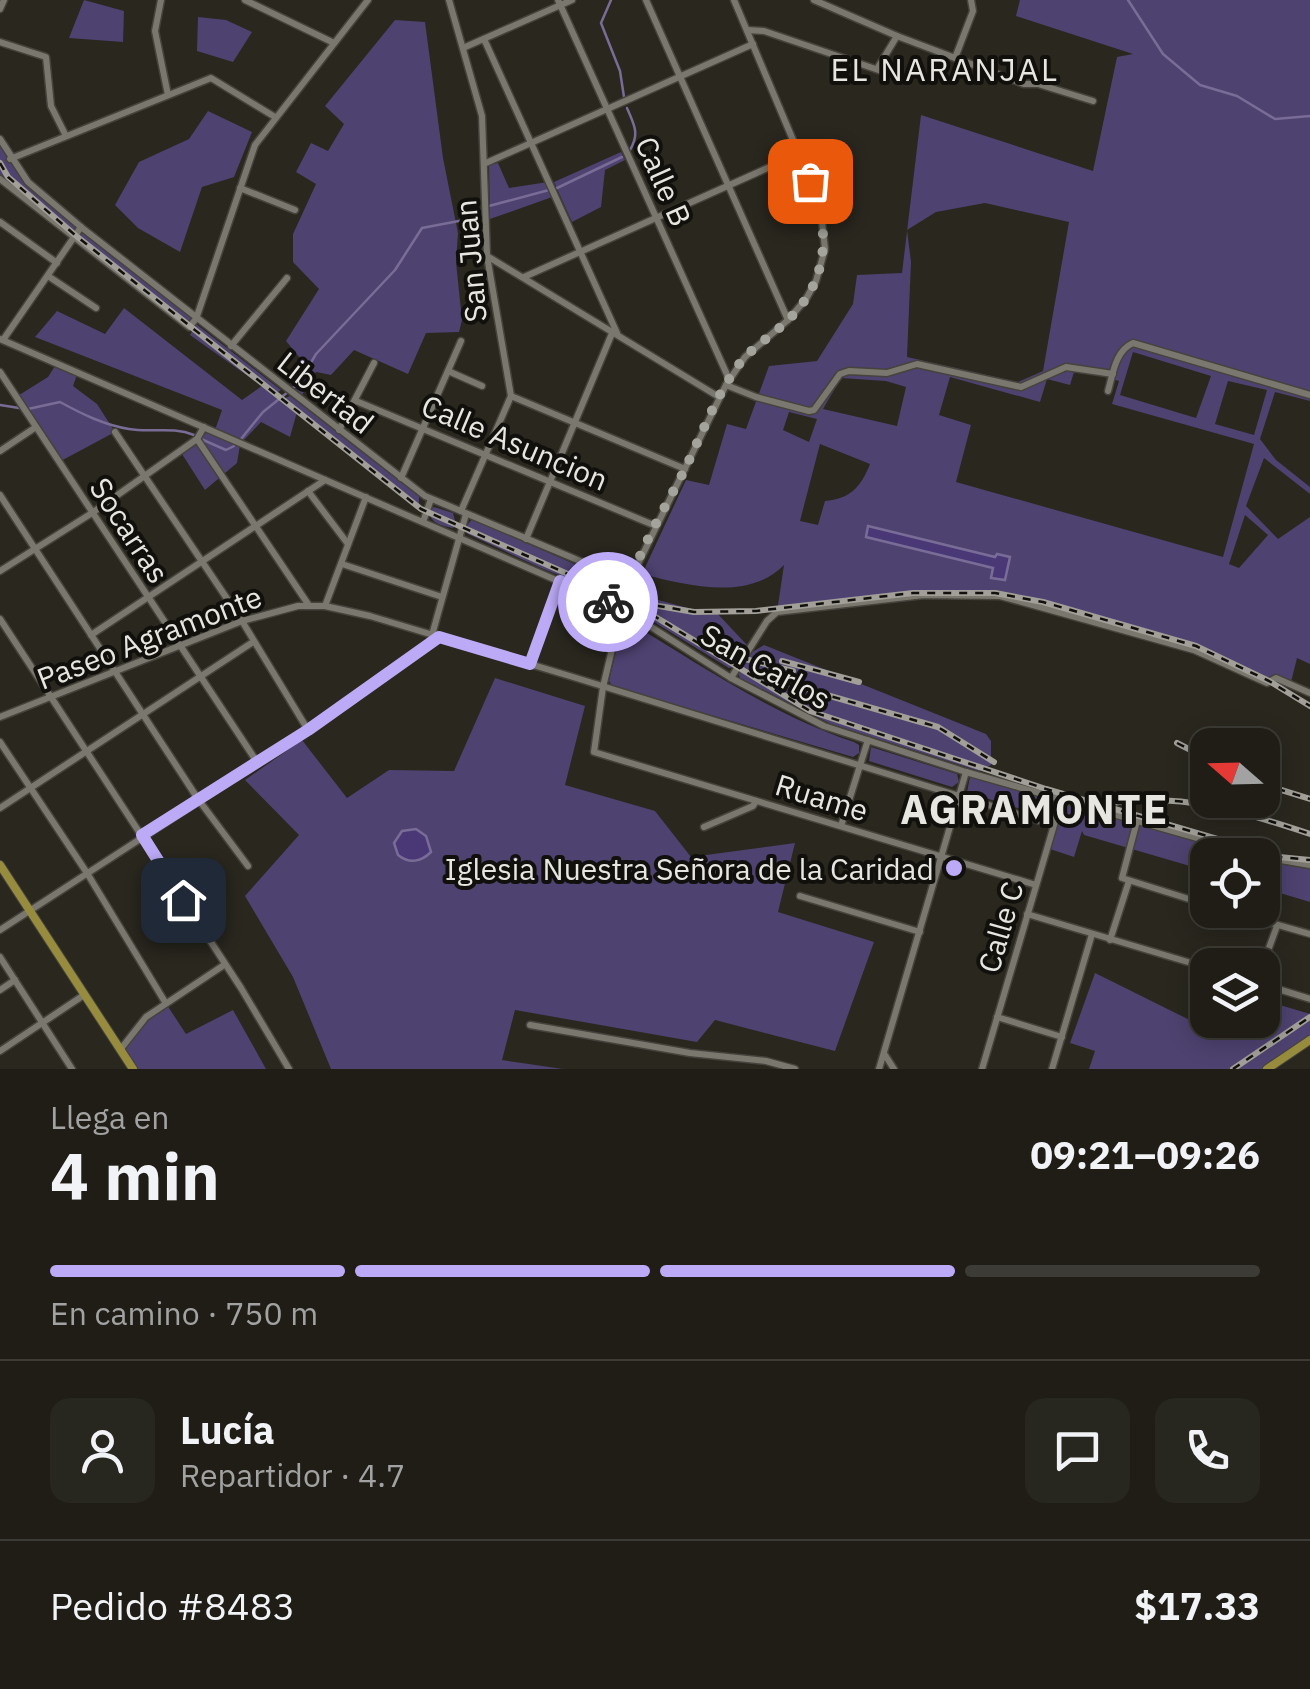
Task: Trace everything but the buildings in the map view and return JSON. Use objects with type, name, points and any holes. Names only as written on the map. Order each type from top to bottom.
[{"type":"main road","points":[[0,866],[133,1069]]},
{"type":"main road","points":[[1267,1069],[1310,1040]]},
{"type":"street","points":[[0,10],[3,0]]},
{"type":"street","points":[[161,0],[155,31],[168,95]]},
{"type":"street","points":[[246,0],[334,42]]},
{"type":"street","points":[[0,179],[188,327],[196,319],[255,145],[368,0]]},
{"type":"street","name":"San Juan","points":[[449,0],[482,116],[487,256],[511,396]]},
{"type":"street","points":[[463,48],[572,0]]},
{"type":"street","points":[[646,0],[788,320]]},
{"type":"street","points":[[603,687],[630,582],[719,397],[745,357],[788,320],[816,281],[825,249],[820,204],[734,0]]},
{"type":"street","points":[[814,0],[1024,84],[1038,84],[1093,101]]},
{"type":"street","points":[[955,58],[974,11],[971,0]]},
{"type":"street","name":"Calle B","points":[[559,3],[727,382]]},
{"type":"street","points":[[747,30],[764,31],[899,77]]},
{"type":"street","points":[[877,69],[897,36]]},
{"type":"street","points":[[484,38],[615,332],[572,422],[526,538]]},
{"type":"street","points":[[0,42],[46,57],[49,96],[66,136]]},
{"type":"street","points":[[486,163],[753,44]]},
{"type":"street","points":[[10,158],[210,78],[276,117]]},
{"type":"street","name":"Libertad","points":[[0,139],[28,182],[401,478],[431,499],[630,582]]},
{"type":"street","points":[[524,277],[799,154]]},
{"type":"street","points":[[240,188],[295,210]]},
{"type":"street","points":[[0,222],[56,263]]},
{"type":"street","points":[[2,339],[82,227]]},
{"type":"street","points":[[487,256],[719,397]]},
{"type":"street","points":[[48,276],[96,308]]},
{"type":"street","points":[[231,346],[286,278]]},
{"type":"street","name":"San Carlos","points":[[2,339],[624,608],[732,678],[824,726],[966,772],[1198,838]]},
{"type":"street","points":[[401,478],[461,341]]},
{"type":"street","points":[[1108,391],[1122,352],[1133,343],[1310,396]]},
{"type":"street","points":[[339,430],[374,363]]},
{"type":"street","points":[[727,382],[756,398],[809,411],[814,410],[840,374],[849,372],[887,373],[917,364],[1021,386],[1066,367],[1113,374]]},
{"type":"street","points":[[448,371],[482,386]]},
{"type":"street","name":"Socarras","points":[[0,372],[257,762]]},
{"type":"street","points":[[0,930],[308,730],[436,636],[463,512],[511,396],[685,469]]},
{"type":"street","name":"Calle Asuncion","points":[[356,401],[656,526]]},
{"type":"street","points":[[0,451],[36,427]]},
{"type":"street","points":[[0,571],[197,439],[204,427]]},
{"type":"street","points":[[115,432],[204,562],[308,730]]},
{"type":"street","points":[[197,439],[309,605]]},
{"type":"street","points":[[92,635],[325,480]]},
{"type":"street","points":[[308,491],[348,544]]},
{"type":"street","points":[[0,495],[198,799],[248,866]]},
{"type":"street","points":[[325,606],[366,497]]},
{"type":"street","points":[[423,522],[431,499]]},
{"type":"street","points":[[342,564],[442,597]]},
{"type":"street","points":[[530,664],[560,581]]},
{"type":"street","points":[[732,678],[776,612],[894,598],[977,594],[1000,596],[1108,624],[1220,659],[1267,683],[1282,679],[1310,693]]},
{"type":"street","name":"Paseo Agramonte","points":[[0,717],[242,621],[309,605],[325,606],[530,664],[1053,825]]},
{"type":"street","points":[[0,620],[142,835],[289,1069]]},
{"type":"street","points":[[0,808],[253,642]]},
{"type":"street","name":"Ruame","points":[[603,687],[594,752],[1036,884]]},
{"type":"street","points":[[841,826],[868,740]]},
{"type":"street","points":[[0,742],[87,873],[165,1002]]},
{"type":"street","points":[[880,1069],[966,772]]},
{"type":"street","name":"Calle C","points":[[982,1069],[1062,798]]},
{"type":"street","points":[[704,827],[757,801]]},
{"type":"street","points":[[1110,940],[1136,820]]},
{"type":"street","name":"San Carlos","points":[[1280,860],[1310,865]]},
{"type":"street","points":[[1125,879],[1190,899]]},
{"type":"street","points":[[800,896],[920,932]]},
{"type":"street","points":[[1027,914],[1190,963]]},
{"type":"street","points":[[1280,927],[1310,934]]},
{"type":"street","points":[[1052,1069],[1092,934]]},
{"type":"street","points":[[0,957],[72,1069]]},
{"type":"street","points":[[120,1050],[146,1017],[224,965]]},
{"type":"street","points":[[0,990],[15,980]]},
{"type":"street","points":[[1280,990],[1310,999]]},
{"type":"street","points":[[0,1051],[84,994]]},
{"type":"street","points":[[997,1016],[1062,1037]]},
{"type":"street","points":[[530,1024],[690,1053],[766,1061],[795,1069]]},
{"type":"street","points":[[884,1054],[894,1069]]},
{"type":"shaded area","points":[[84,0],[124,11],[123,42],[69,38]]},
{"type":"shaded area","points":[[1020,0],[1310,0],[1310,401],[1275,392],[1260,439],[1276,460],[1310,487],[1310,494],[1264,458],[1246,506],[1278,539],[1310,517],[1310,664],[1297,658],[1291,682],[1271,680],[1220,659],[995,593],[912,593],[777,612],[784,565],[753,584],[735,587],[697,586],[642,574],[686,480],[709,485],[727,424],[746,429],[769,366],[817,361],[853,304],[857,275],[902,273],[907,231],[911,262],[907,357],[1018,382],[1043,371],[1069,222],[985,203],[936,212],[907,230],[921,115],[1093,171],[1117,57],[1133,54],[1016,16]],"holes":[[[1133,352],[1211,376],[1196,418],[1120,395]],[[1075,369],[1119,381],[1112,404],[1254,444],[1223,557],[956,482],[971,425],[939,415],[950,377],[1040,402],[1047,379],[1070,385]],[[841,378],[886,381],[906,387],[897,426],[823,409]],[[1228,381],[1267,390],[1254,435],[1215,424]],[[789,412],[817,419],[809,442],[783,430]],[[820,444],[870,464],[854,490],[825,501],[818,525],[800,521]],[[1245,515],[1268,535],[1239,568],[1229,564]]]},
{"type":"shaded area","points":[[198,17],[226,20],[252,32],[233,62],[197,51]]},
{"type":"shaded area","points":[[395,20],[425,22],[443,158],[458,233],[456,262],[462,320],[459,332],[426,333],[408,374],[354,350],[331,375],[316,372],[302,395],[286,379],[300,358],[286,341],[319,289],[293,262],[293,234],[316,184],[296,172],[311,143],[328,151],[344,124],[325,106]]},
{"type":"shaded area","points":[[208,111],[252,132],[234,177],[202,187],[180,252],[138,228],[115,205],[139,162],[189,139]]},
{"type":"shaded area","points":[[0,138],[28,182],[196,319],[192,326],[0,179]]},
{"type":"shaded area","points":[[621,152],[625,160],[605,170],[601,207],[572,222],[554,182]]},
{"type":"shaded area","points":[[498,163],[509,188],[548,182],[555,196],[490,219],[489,165]]},
{"type":"shaded area","points":[[124,308],[242,400],[262,386],[190,335],[196,324],[281,390],[275,394],[281,400],[290,396],[419,496],[419,504],[297,412],[290,437],[261,422],[244,440],[221,435],[240,445],[237,463],[205,490],[180,451],[206,433],[214,433],[222,410],[35,337],[57,311],[105,334]]},
{"type":"shaded area","points":[[57,363],[78,372],[73,386],[97,404],[115,432],[59,462],[16,397],[48,377]]},
{"type":"shaded area","points":[[434,507],[453,513],[456,525],[453,528],[434,521],[429,511]]},
{"type":"shaded area","points":[[472,519],[624,586],[620,599],[468,534],[465,528]]},
{"type":"shaded area","points":[[868,526],[995,557],[1010,557],[1005,580],[991,578],[993,568],[866,537]]},
{"type":"shaded area","points":[[633,593],[691,609],[715,611],[747,645],[734,667],[729,668],[636,611],[630,606]]},
{"type":"shaded area","points":[[629,622],[766,704],[854,742],[859,745],[859,753],[853,757],[612,686],[609,681],[622,626]]},
{"type":"shaded area","points":[[764,645],[986,734],[991,741],[991,765],[979,771],[831,724],[740,678],[738,673],[749,654]]},
{"type":"shaded area","points":[[495,678],[585,706],[565,785],[655,811],[691,857],[795,843],[778,912],[874,942],[835,1051],[715,1020],[697,1042],[515,1010],[502,1060],[563,1069],[331,1069],[293,977],[245,896],[299,835],[245,780],[302,740],[347,798],[389,770],[454,771]]},
{"type":"shaded area","points":[[871,747],[957,774],[959,782],[952,787],[869,761]]},
{"type":"shaded area","points":[[970,777],[1053,801],[1049,818],[967,792]]},
{"type":"shaded area","points":[[1062,798],[1199,838],[1190,838],[1190,866],[1084,835],[1082,831],[1074,857],[1047,848]]},
{"type":"shaded area","points":[[416,829],[426,836],[431,852],[419,860],[406,860],[398,855],[394,843],[402,831]]},
{"type":"shaded area","points":[[1280,860],[1310,865],[1310,902],[1280,893]]},
{"type":"shaded area","points":[[1095,973],[1190,1020],[1190,1038],[1280,1038],[1280,1005],[1310,1014],[1310,1041],[1270,1069],[1089,1069],[1095,1051],[1070,1043]]},
{"type":"shaded area","points":[[165,1002],[186,1034],[233,1010],[266,1069],[132,1069],[118,1048]]},
{"type":"waterway","points":[[611,0],[601,23],[620,71],[624,97]]},
{"type":"waterway","points":[[1128,0],[1163,54],[1200,85],[1237,96],[1275,119],[1310,116]]},
{"type":"waterway","points":[[627,108],[635,134],[630,150]]},
{"type":"waterway","points":[[555,189],[622,157]]},
{"type":"waterway","points":[[489,206],[549,190]]},
{"type":"waterway","points":[[241,439],[263,412],[299,383],[316,354],[395,270],[422,228],[464,220],[482,209]]},
{"type":"waterway","points":[[28,409],[60,402],[120,427],[194,435]]},
{"type":"waterway","points":[[0,405],[19,408]]},
{"type":"waterway","points":[[201,439],[226,450],[234,446]]},
{"type":"railway","points":[[0,163],[8,177],[75,235],[421,509],[631,602],[810,711],[1046,789],[1279,857],[1310,860]]},
{"type":"railway","points":[[641,603],[694,612],[756,611],[913,593],[995,593],[1043,602],[1196,646],[1269,681],[1310,706]]},
{"type":"railway","points":[[725,654],[793,671]]},
{"type":"railway","points":[[782,661],[859,682]]},
{"type":"railway","points":[[771,679],[938,727],[994,762]]},
{"type":"railway","points":[[1177,743],[1190,750]]},
{"type":"railway","points":[[1280,790],[1310,799]]},
{"type":"railway","points":[[1111,803],[1187,802],[1310,834]]},
{"type":"railway","points":[[1233,1069],[1310,1017]]},
{"type":"way so far","points":[[608,602],[624,608],[637,566],[734,371],[788,320],[816,281],[825,249],[825,232],[820,204],[810,181]]},
{"type":"place","name":"Iglesia Nuestra Señora de la Caridad","points":[[954,868]]},
{"type":"district","name":"EL NARANJAL","points":[[945,69]]},
{"type":"district","name":"AGRAMONTE","points":[[1035,809]]},
{"type":"route","points":[[183,900],[142,835],[308,730],[439,637],[530,664],[560,581],[608,602]]}]
